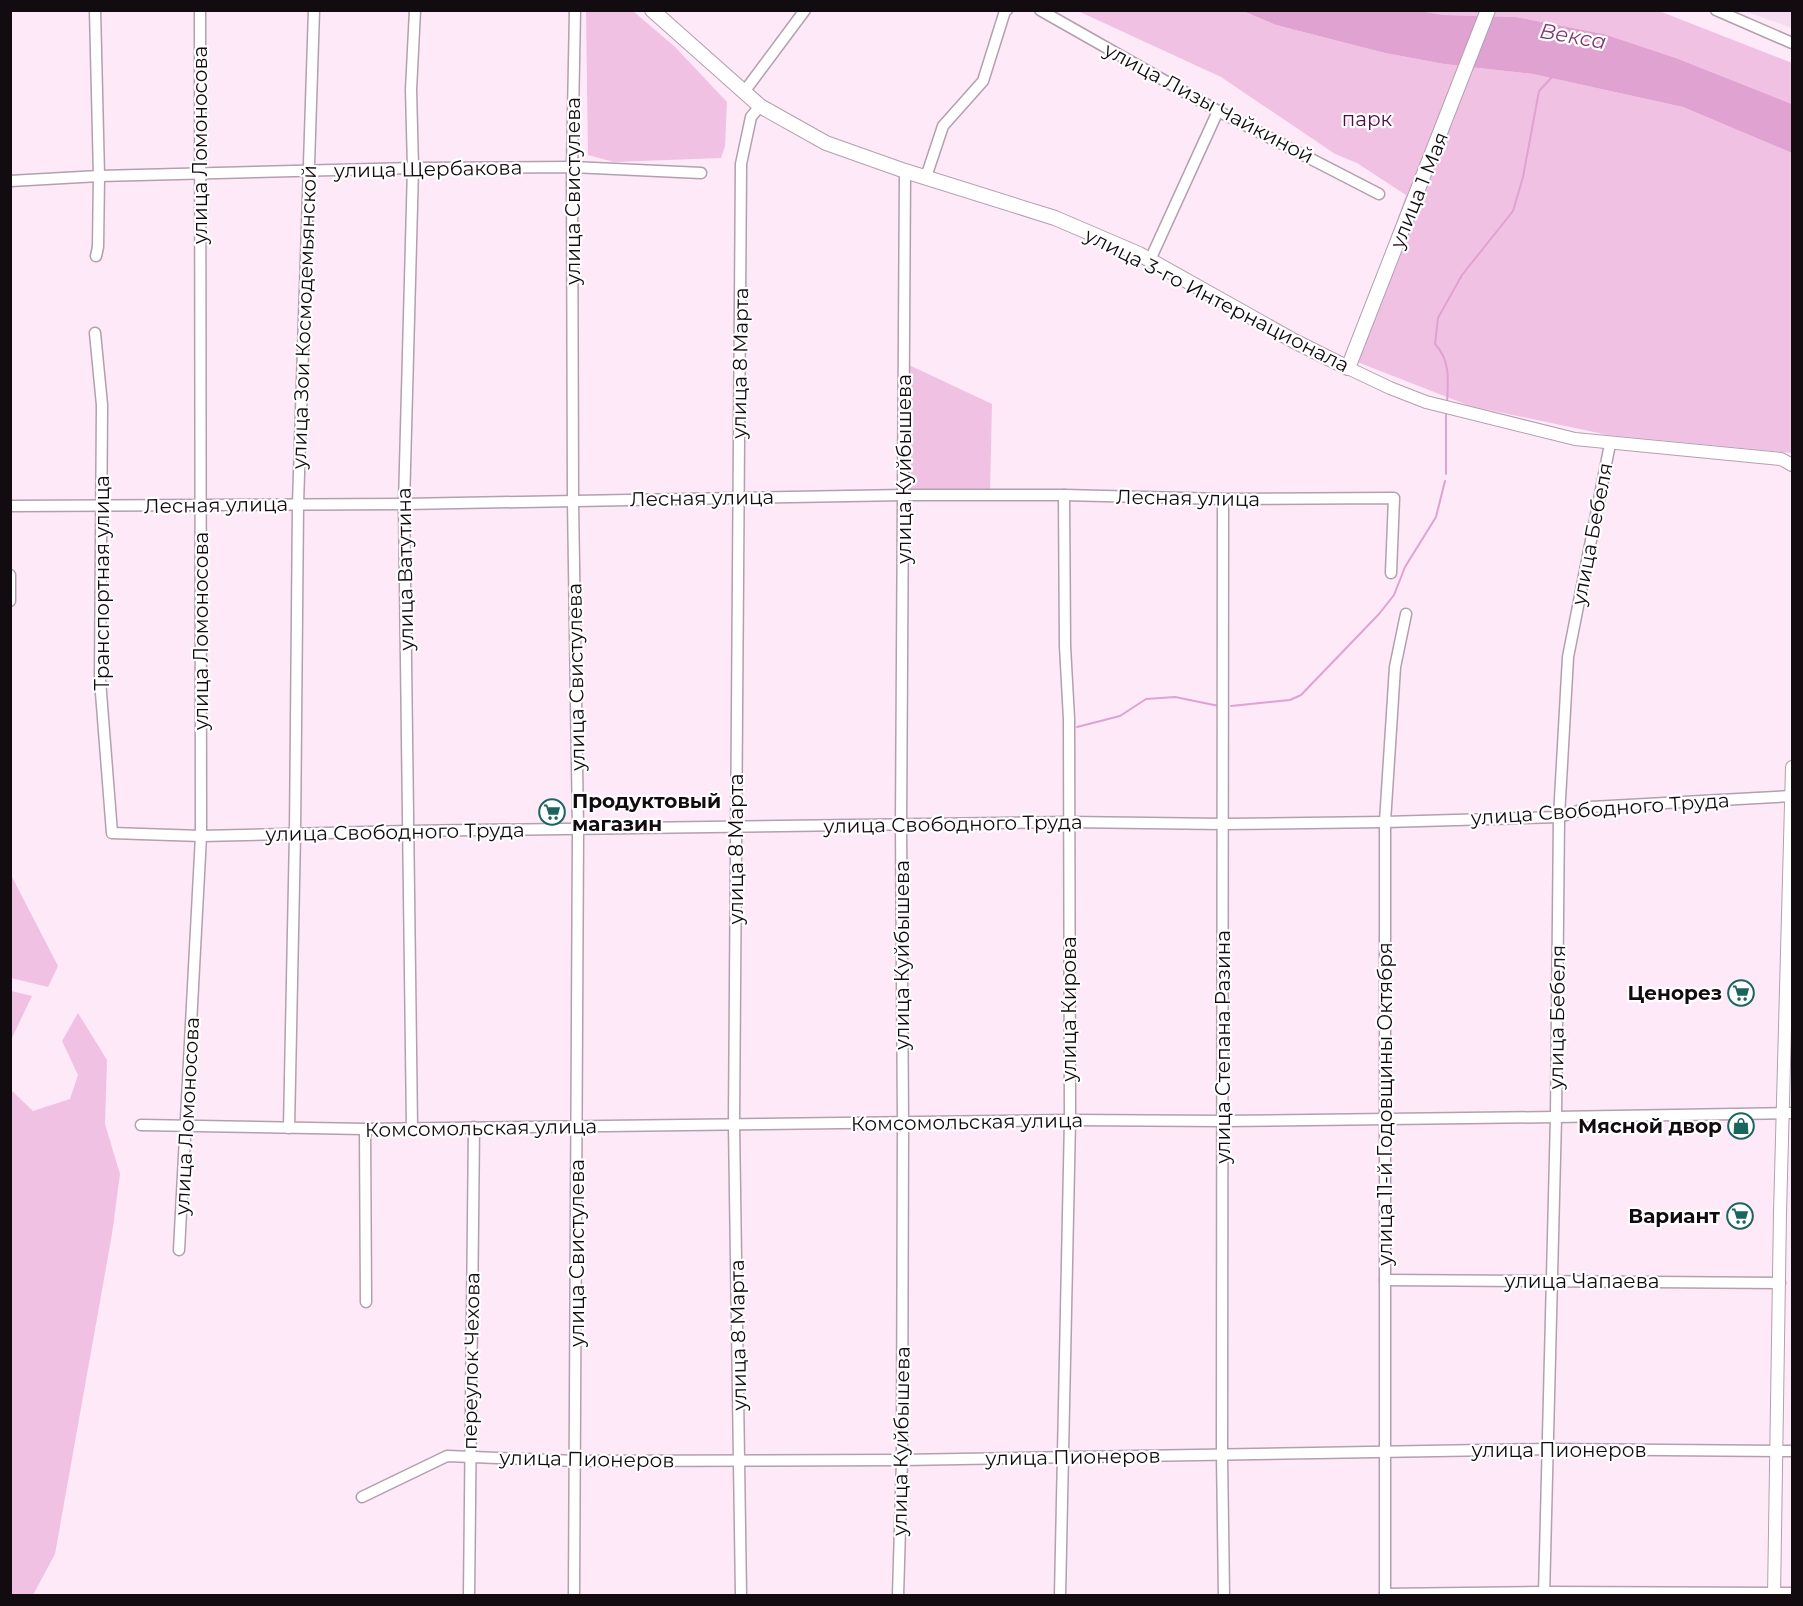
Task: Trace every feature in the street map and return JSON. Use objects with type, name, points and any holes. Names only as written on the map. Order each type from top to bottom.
[{"type":"main road","name":"улица 3-го Интернационала","points":[[652,10],[760,106],[826,143],[905,171],[1055,218],[1150,260],[1348,368]]},
{"type":"main road","name":"улица 1 Мая","points":[[1348,368],[1488,10]]},
{"type":"street","points":[[95,10],[99,176],[96,256]]},
{"type":"street","name":"улица Ломоносова","points":[[179,1250],[201,836],[200,10]]},
{"type":"street","name":"улица Зои Космодемьянской","points":[[289,1128],[298,504],[314,10]]},
{"type":"street","name":"улица Ватутина","points":[[412,1128],[404,504],[413,168],[411,90],[415,10]]},
{"type":"street","name":"улица Свистулева","points":[[574,1596],[578,1126],[578,829],[573,500],[572,167],[575,10]]},
{"type":"street","points":[[744,92],[805,10]]},
{"type":"street","name":"улица Лизы Чайкиной","points":[[1040,10],[1218,111],[1379,194]]},
{"type":"street","points":[[1716,10],[1792,43]]},
{"type":"street","points":[[926,177],[943,126],[983,81],[1006,11]]},
{"type":"street","name":"улица 8 Марта","points":[[741,1596],[734,1124],[741,164],[751,117],[760,106]]},
{"type":"street","points":[[1150,260],[1218,111]]},
{"type":"street","name":"улица Щербакова","points":[[10,181],[99,176],[413,168],[572,167],[701,173]]},
{"type":"street","name":"улица Куйбышева","points":[[898,1596],[902,1460],[901,825],[905,495],[905,171]]},
{"type":"street","name":"Транспортная улица","points":[[95,333],[102,405],[100,680],[112,833]]},
{"type":"street","name":"улица 3-го Интернационала","points":[[1348,368],[1426,402],[1575,439],[1780,459],[1792,465]]},
{"type":"street","name":"улица Бебеля","points":[[1544,1594],[1556,1117],[1559,817],[1568,657],[1610,444]]},
{"type":"street","name":"Лесная улица","points":[[10,506],[404,504],[905,495],[1064,495],[1223,500],[1394,498],[1391,573]]},
{"type":"street","name":"улица Кирова","points":[[1060,1596],[1070,1120],[1069,719],[1065,646],[1064,495]]},
{"type":"street","name":"улица Степана Разина","points":[[1223,500],[1222,1455],[1224,1596]]},
{"type":"street","points":[[10,575],[10,601]]},
{"type":"street","name":"улица 11-й Годовщины Октября","points":[[1385,1595],[1385,822],[1395,667],[1406,614]]},
{"type":"street","points":[[1774,1594],[1780,1213],[1788,1113],[1785,970],[1792,767]]},
{"type":"street","name":"улица Свободного Труда","points":[[112,833],[201,836],[1068,822],[1224,824],[1385,822],[1559,817],[1592,807],[1792,796]]},
{"type":"street","name":"Комсомольская улица","points":[[141,1125],[365,1130],[1788,1113]]},
{"type":"street","name":"переулок Чехова","points":[[469,1596],[474,1127]]},
{"type":"street","points":[[365,1130],[366,1302]]},
{"type":"street","name":"улица Чапаева","points":[[1385,1280],[1780,1283]]},
{"type":"street","name":"улица Пионеров","points":[[363,1497],[447,1456],[576,1461],[902,1460],[1548,1449],[1792,1451]]},
{"type":"street","points":[[1385,1595],[1792,1593]]},
{"type":"shaded area","points":[[1744,11],[1792,11],[1792,28]]},
{"type":"green space","points":[[586,11],[633,11],[675,47],[727,102],[725,146],[721,158],[614,162],[588,155]]},
{"type":"green space","name":"парк","points":[[1078,11],[1243,11],[1276,25],[1385,53],[1444,64],[1533,74],[1683,107],[1792,153],[1792,453],[1608,435],[1470,406],[1347,358],[1406,195],[1357,163],[1335,154],[1221,77]]},
{"type":"green space","points":[[1419,11],[1659,11],[1792,63],[1792,104],[1676,58],[1604,34],[1516,17],[1444,15]]},
{"type":"green space","points":[[909,365],[992,404],[990,492],[911,492]]},
{"type":"green space","points":[[11,875],[58,966],[48,987],[11,978]]},
{"type":"green space","points":[[10,991],[32,996],[11,1040]]},
{"type":"green space","points":[[78,1013],[107,1060],[105,1124],[120,1174],[112,1234],[55,1554],[33,1595],[11,1595],[11,1080],[12,1091],[33,1111],[70,1099],[78,1075],[62,1041]]},
{"type":"water","name":"Векса","points":[[1243,11],[1419,11],[1444,15],[1516,17],[1604,34],[1676,58],[1792,104],[1792,153],[1683,107],[1533,74],[1444,64],[1385,53],[1276,25]]},
{"type":"waterway","points":[[1447,403],[1446,364],[1435,344],[1438,318],[1462,275],[1513,211],[1523,177],[1539,91],[1553,76]]},
{"type":"waterway","points":[[1446,411],[1446,474]]},
{"type":"waterway","points":[[1231,706],[1290,700],[1301,695],[1379,614],[1394,595],[1405,567],[1436,517],[1445,481]]},
{"type":"waterway","points":[[1077,727],[1120,716],[1146,699],[1175,697],[1219,706]]},
{"type":"place","name":"Продуктовый магазин","points":[[552,812]]},
{"type":"place","name":"Ценорез","points":[[1741,993]]},
{"type":"place","name":"Мясной двор","points":[[1741,1126]]},
{"type":"place","name":"Вариант","points":[[1740,1216]]}]
